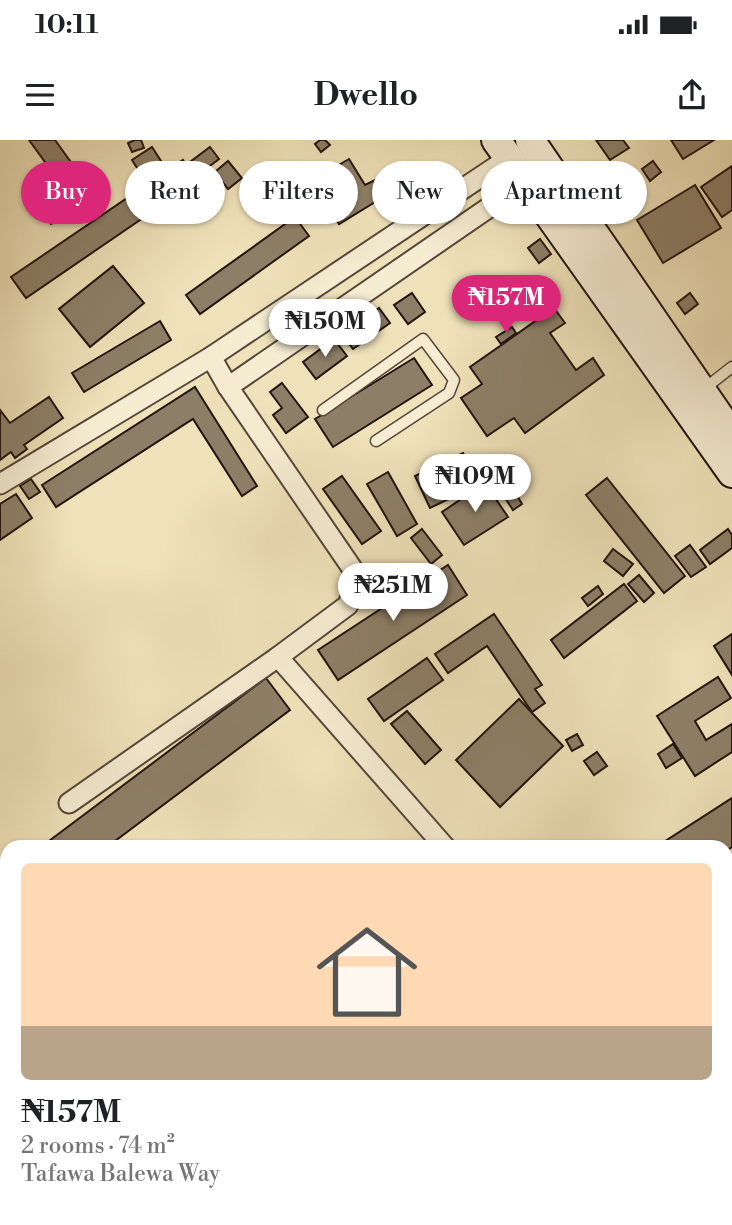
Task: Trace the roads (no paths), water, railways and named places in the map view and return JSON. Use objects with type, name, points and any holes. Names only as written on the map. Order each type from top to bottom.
[{"type":"main road","points":[[530,140],[692,396],[732,473]]},
{"type":"main road","points":[[559,224],[692,396],[732,435]]},
{"type":"street","points":[[0,484],[211,357],[503,149]]},
{"type":"street","points":[[228,387],[481,213]]},
{"type":"street","points":[[69,803],[278,657],[348,604],[358,577],[228,387],[211,357]]},
{"type":"street","points":[[278,657],[438,840]]},
{"type":"lane","points":[[323,410],[423,339],[454,380],[449,393],[376,441]]},
{"type":"lane","points":[[692,396],[732,367]]}]
